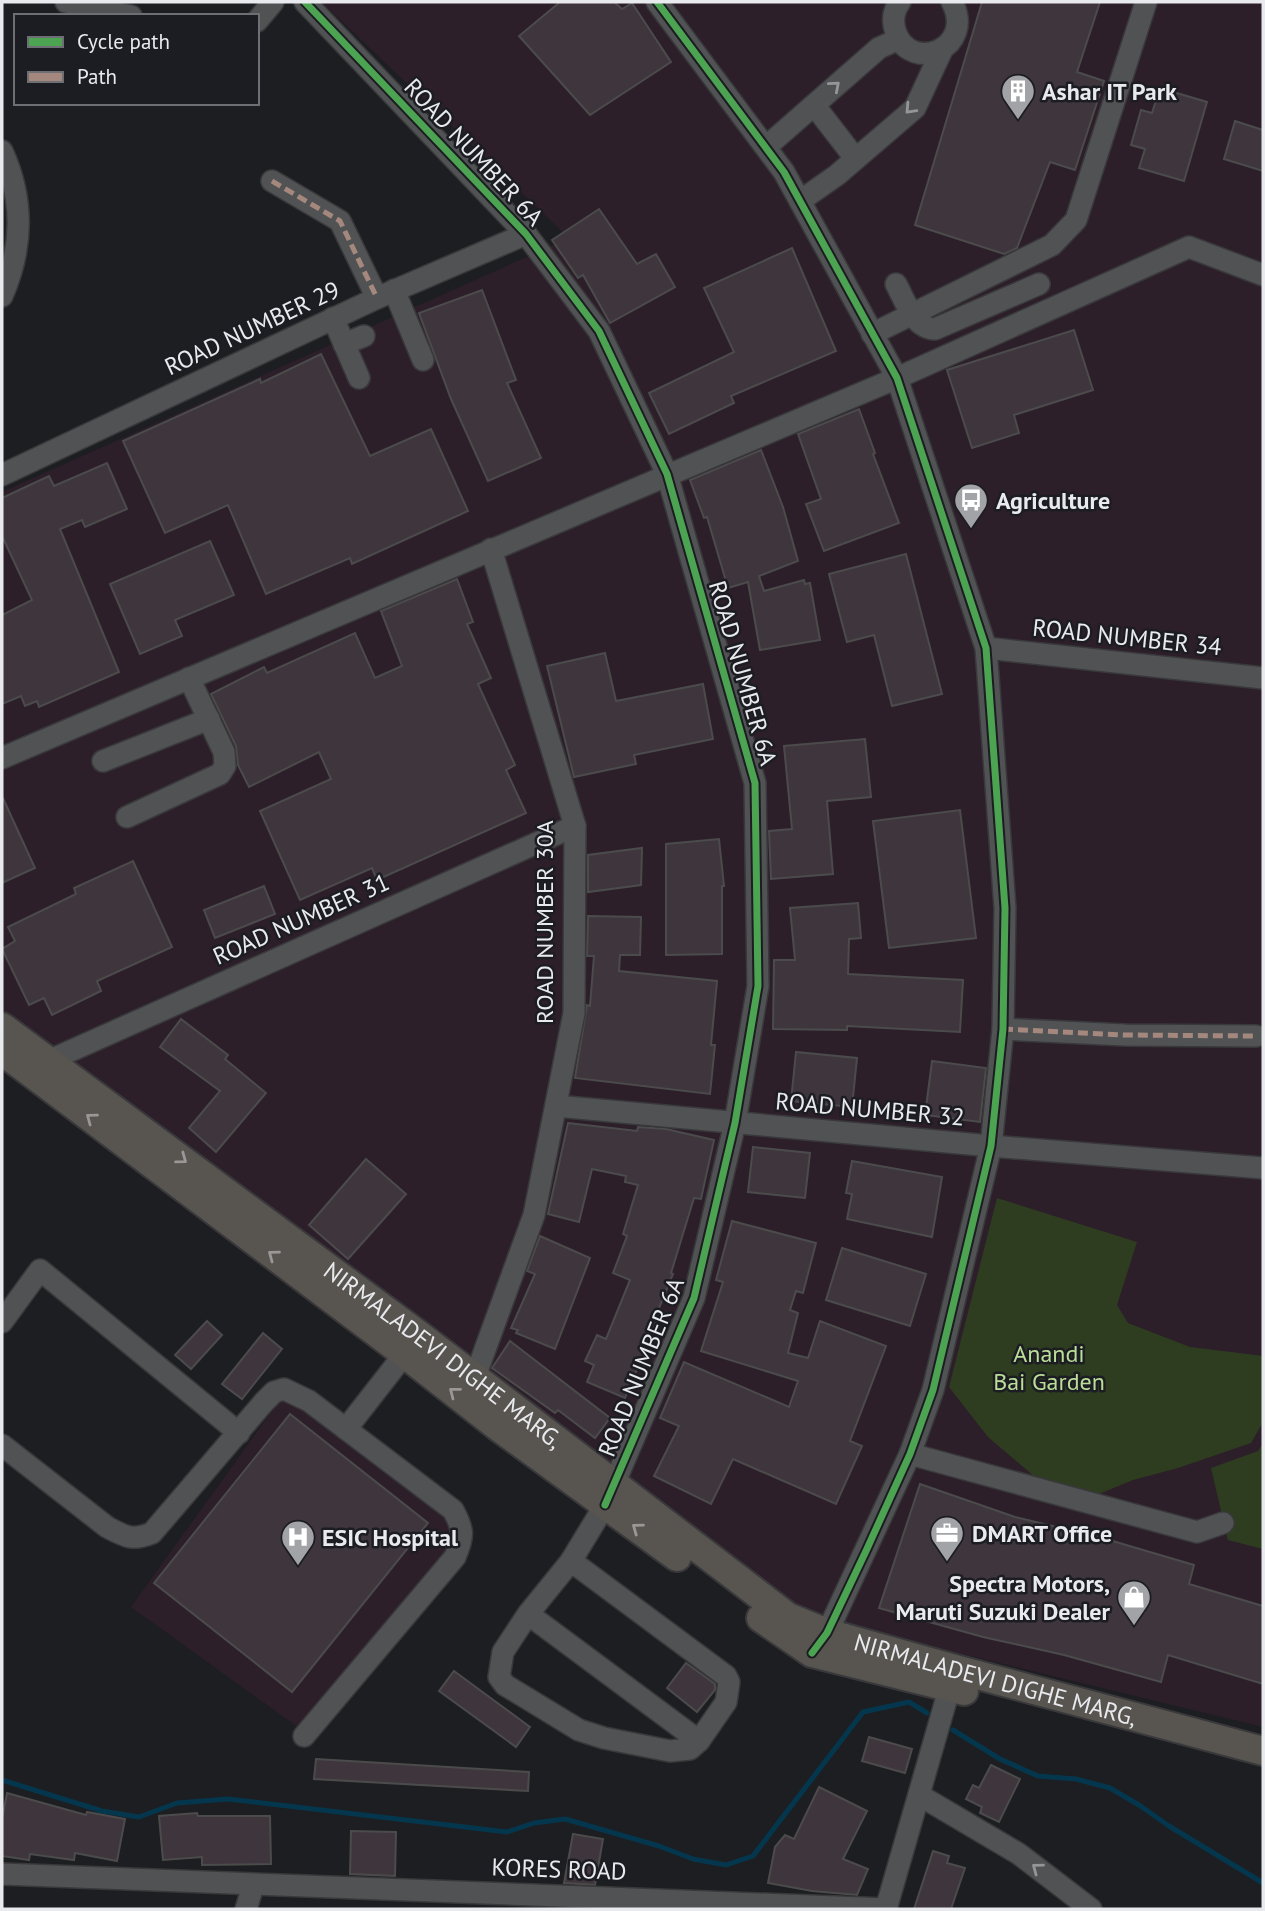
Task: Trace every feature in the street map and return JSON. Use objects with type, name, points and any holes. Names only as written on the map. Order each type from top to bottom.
[{"type":"main road","name":"NIRMALADEVI DIGHE MARG,","points":[[2,1027],[412,1344],[497,1426],[610,1495]]},
{"type":"main road","name":"NIRMALADEVI DIGHE MARG,","points":[[2,1051],[412,1344],[475,1377],[610,1495],[787,1637],[1263,1751]]},
{"type":"main road","name":"NIRMALADEVI DIGHE MARG,","points":[[953,1678],[1263,1770]]},
{"type":"street","points":[[66,2],[122,14]]},
{"type":"street","points":[[259,19],[274,2]]},
{"type":"street","name":"ROAD NUMBER 6A","points":[[305,2],[526,234],[599,331],[667,474],[755,783],[758,986],[735,1123],[694,1298],[610,1495],[570,1561],[528,1614],[503,1652],[499,1677],[505,1685],[579,1730],[604,1738],[670,1751],[690,1749],[699,1741]]},
{"type":"street","points":[[657,2],[784,172],[897,378],[986,648],[1005,908],[1003,1029],[991,1146],[933,1390],[910,1454],[820,1643]]},
{"type":"street","points":[[900,2],[893,18],[894,29],[905,46],[923,53],[942,50]]},
{"type":"street","points":[[800,201],[915,108],[942,50],[956,33],[957,11],[952,2]]},
{"type":"street","points":[[873,334],[1052,245],[1076,220],[1146,2]]},
{"type":"street","points":[[766,147],[879,48],[899,39]]},
{"type":"street","points":[[814,105],[855,158]]},
{"type":"street","points":[[2,151],[11,171],[18,199],[19,239],[2,296]]},
{"type":"street","points":[[272,181],[340,221],[423,360]]},
{"type":"street","name":"ROAD NUMBER 29","points":[[2,475],[385,294],[526,234]]},
{"type":"street","points":[[2,758],[897,378],[1189,247],[1263,275]]},
{"type":"street","points":[[896,284],[912,314],[926,329],[935,329],[1039,284]]},
{"type":"street","points":[[333,318],[354,340],[359,378]]},
{"type":"street","name":"ROAD NUMBER 30A","points":[[475,1377],[534,1215],[574,1013],[575,826],[491,549]]},
{"type":"street","name":"ROAD NUMBER 34","points":[[986,648],[1263,678]]},
{"type":"street","points":[[127,817],[220,774],[225,766],[225,752],[189,678]]},
{"type":"street","points":[[103,761],[209,719]]},
{"type":"street","name":"ROAD NUMBER 31","points":[[48,1060],[575,826]]},
{"type":"street","points":[[1003,1029],[1125,1035],[1256,1036]]},
{"type":"street","name":"ROAD NUMBER 32","points":[[556,1106],[1263,1168]]},
{"type":"street","points":[[2,1322],[40,1270],[239,1433]]},
{"type":"street","points":[[346,1429],[412,1344]]},
{"type":"street","points":[[2,1445],[107,1527],[137,1539],[152,1533],[274,1392],[284,1389],[309,1401],[453,1510],[461,1527],[462,1541],[455,1557],[304,1736]]},
{"type":"street","points":[[910,1454],[1197,1532],[1223,1523]]},
{"type":"street","points":[[528,1614],[699,1741],[726,1702],[729,1682],[726,1676],[570,1561]]},
{"type":"street","points":[[886,1909],[953,1678]]},
{"type":"street","points":[[919,1795],[1019,1854],[1091,1909]]},
{"type":"street","name":"KORES ROAD","points":[[2,1874],[493,1901],[886,1909]]},
{"type":"street","points":[[246,1909],[253,1886]]},
{"type":"shaded area","points":[[309,2],[1263,2],[1263,1727],[896,1638],[795,1606],[2,1013],[2,492],[569,238],[329,9]]},
{"type":"shaded area","name":"ESIC Hospital","points":[[285,1393],[467,1528],[309,1735],[131,1607]]},
{"type":"green space","name":"Anandi Bai Garden","points":[[997,1198],[1137,1242],[1117,1305],[1128,1323],[1190,1347],[1263,1356],[1263,1422],[1251,1443],[1133,1480],[1099,1494],[1042,1483],[988,1437],[949,1387]]},
{"type":"green space","points":[[1263,1443],[1263,1549],[1228,1540],[1211,1468],[1258,1451]]},
{"type":"building","points":[[560,2],[614,2],[622,9],[632,3],[671,62],[590,115],[519,36]]},
{"type":"building","name":"Ashar IT Park","points":[[982,2],[1100,2],[1077,72],[1104,81],[1075,170],[1050,162],[1017,248],[1004,254],[915,225]]},
{"type":"building","points":[[1160,88],[1207,102],[1184,181],[1139,168],[1145,149],[1131,145],[1141,110],[1152,113]]},
{"type":"building","points":[[1235,121],[1263,130],[1263,171],[1224,159]]},
{"type":"building","points":[[599,209],[637,264],[656,254],[675,287],[610,323],[583,275],[578,278],[552,240]]},
{"type":"building","points":[[792,248],[836,351],[731,396],[734,403],[669,434],[649,393],[734,352],[704,288]]},
{"type":"building","points":[[482,290],[516,380],[507,383],[541,458],[488,481],[451,399],[419,313]]},
{"type":"building","points":[[1074,330],[1093,390],[1014,415],[1019,433],[972,448],[947,370]]},
{"type":"building","points":[[321,354],[370,456],[431,429],[468,511],[352,564],[350,558],[266,594],[228,505],[165,533],[123,441],[260,379],[261,383]]},
{"type":"building","points":[[859,409],[899,523],[824,551],[806,504],[821,499],[798,434]]},
{"type":"building","points":[[761,450],[783,507],[798,561],[759,576],[764,591],[804,580],[805,584],[810,583],[820,640],[760,650],[748,582],[728,588],[707,517],[704,518],[690,480]]},
{"type":"building","points":[[107,463],[127,509],[85,527],[82,520],[60,529],[119,672],[39,707],[37,701],[25,706],[21,696],[2,704],[2,615],[32,600],[2,536],[2,498],[49,476],[54,486]]},
{"type":"building","points":[[210,541],[234,595],[175,620],[182,636],[140,654],[110,584]]},
{"type":"building","points":[[906,554],[942,694],[892,706],[874,635],[847,642],[829,574]]},
{"type":"building","points":[[457,579],[473,622],[467,624],[491,678],[478,684],[515,765],[506,770],[526,813],[377,880],[372,868],[300,900],[260,811],[331,779],[319,752],[249,787],[238,765],[236,746],[211,694],[264,667],[267,673],[355,633],[375,678],[402,666],[381,611]]},
{"type":"building","points":[[605,653],[616,701],[703,684],[713,739],[634,755],[636,764],[574,777],[547,666]]},
{"type":"building","points":[[865,739],[871,797],[827,801],[833,874],[771,879],[769,831],[792,829],[784,746]]},
{"type":"building","points":[[2,796],[35,868],[2,883]]},
{"type":"building","points":[[960,810],[976,938],[889,948],[873,821]]},
{"type":"building","points":[[719,839],[724,886],[722,954],[666,955],[666,844]]},
{"type":"building","points":[[642,848],[641,885],[588,892],[588,855]]},
{"type":"building","points":[[133,861],[172,947],[97,981],[101,991],[52,1015],[44,998],[29,1005],[2,949],[15,941],[8,927],[76,894],[74,888]]},
{"type":"building","points":[[264,886],[275,914],[215,938],[204,910]]},
{"type":"building","points":[[858,903],[861,938],[849,939],[848,974],[963,980],[960,1032],[847,1026],[847,1030],[773,1029],[774,960],[795,960],[790,908]]},
{"type":"building","points":[[588,916],[641,917],[640,955],[620,955],[619,971],[717,981],[710,1094],[575,1078],[587,1005],[590,1006],[594,956],[587,956]]},
{"type":"building","points":[[181,1019],[228,1055],[225,1059],[266,1093],[216,1152],[189,1128],[220,1091],[160,1047]]},
{"type":"building","points":[[796,1052],[857,1058],[852,1107],[791,1101]]},
{"type":"building","points":[[932,1061],[986,1068],[980,1122],[925,1115]]},
{"type":"building","points":[[568,1123],[637,1131],[638,1127],[666,1129],[714,1140],[701,1199],[694,1198],[671,1273],[673,1274],[659,1308],[662,1310],[625,1398],[587,1382],[594,1365],[585,1361],[597,1335],[606,1339],[630,1280],[613,1273],[627,1236],[623,1234],[638,1185],[625,1182],[626,1176],[592,1169],[579,1222],[548,1214]]},
{"type":"building","points":[[753,1147],[810,1153],[805,1198],[748,1192]]},
{"type":"building","points":[[366,1159],[406,1194],[348,1259],[309,1225]]},
{"type":"building","points":[[852,1161],[942,1177],[932,1237],[847,1219],[852,1194],[846,1193]]},
{"type":"building","points":[[732,1221],[816,1243],[803,1293],[796,1291],[790,1310],[798,1313],[788,1353],[808,1358],[820,1321],[886,1346],[850,1441],[862,1446],[836,1504],[733,1459],[711,1504],[654,1476],[679,1426],[660,1418],[684,1362],[789,1407],[798,1381],[701,1351],[723,1282],[716,1280]]},
{"type":"building","points":[[540,1236],[590,1258],[555,1349],[516,1333],[518,1330],[511,1328],[535,1274],[527,1271]]},
{"type":"building","points":[[842,1248],[926,1274],[910,1326],[826,1300]]},
{"type":"building","points":[[207,1321],[222,1335],[191,1369],[175,1355]]},
{"type":"building","points":[[263,1333],[282,1349],[242,1399],[222,1384]]},
{"type":"building","points":[[510,1341],[610,1418],[595,1438],[558,1410],[555,1413],[492,1368]]},
{"type":"building","name":"ESIC Hospital","points":[[290,1414],[428,1523],[292,1692],[154,1583]]},
{"type":"building","points":[[920,1484],[1015,1517],[1099,1537],[1194,1565],[1189,1584],[1263,1606],[1263,1684],[1168,1655],[1161,1682],[879,1608]]},
{"type":"building","points":[[686,1663],[715,1684],[715,1690],[697,1712],[667,1688]]},
{"type":"building","points":[[454,1671],[530,1727],[516,1747],[439,1691]]},
{"type":"building","points":[[869,1737],[912,1749],[905,1773],[862,1761]]},
{"type":"building","points":[[316,1759],[529,1772],[528,1791],[314,1779]]},
{"type":"building","points":[[991,1765],[1020,1779],[999,1822],[980,1813],[982,1807],[966,1799],[973,1785],[979,1788]]},
{"type":"building","points":[[819,1787],[867,1811],[843,1859],[868,1869],[857,1895],[768,1883],[775,1847],[785,1835],[794,1839]]},
{"type":"building","points":[[7,1793],[86,1815],[87,1812],[125,1819],[117,1861],[75,1853],[74,1860],[30,1854],[29,1860],[2,1856],[2,1819]]},
{"type":"building","points":[[197,1813],[198,1816],[270,1816],[271,1864],[202,1865],[202,1857],[163,1860],[159,1816]]},
{"type":"building","points":[[351,1831],[396,1832],[395,1876],[350,1874]]},
{"type":"building","points":[[573,1834],[603,1839],[595,1885],[564,1883]]},
{"type":"building","points":[[933,1851],[949,1856],[947,1863],[965,1868],[951,1909],[914,1909]]},
{"type":"waterway","points":[[2,1780],[102,1811],[139,1817],[177,1803],[228,1799],[507,1832],[534,1823],[565,1819],[659,1846],[693,1859],[726,1865],[753,1856],[863,1712],[909,1702],[927,1713]]},
{"type":"waterway","points":[[953,1730],[1000,1759],[1038,1776],[1076,1779],[1110,1788],[1263,1883]]},
{"type":"marked path","points":[[272,181],[340,221],[377,298]]},
{"type":"marked path","points":[[1003,1029],[1125,1035],[1256,1036]]},
{"type":"cycle path","points":[[305,2],[526,234],[599,331],[667,474],[755,783],[758,986],[735,1123],[694,1298],[605,1505]]},
{"type":"cycle path","points":[[657,2],[784,172],[897,378],[986,648],[1005,908],[1003,1029],[991,1146],[933,1390],[910,1454],[866,1551],[827,1633],[812,1653]]},
{"type":"place","name":"Ashar IT Park","points":[[1018,121]]},
{"type":"place","name":"Agriculture","points":[[971,530]]},
{"type":"place","name":"DMART Office","points":[[947,1563]]},
{"type":"place","name":"ESIC Hospital","points":[[298,1567]]},
{"type":"place","name":"Spectra Motors, Maruti Suzuki Dealer","points":[[1134,1627]]}]
